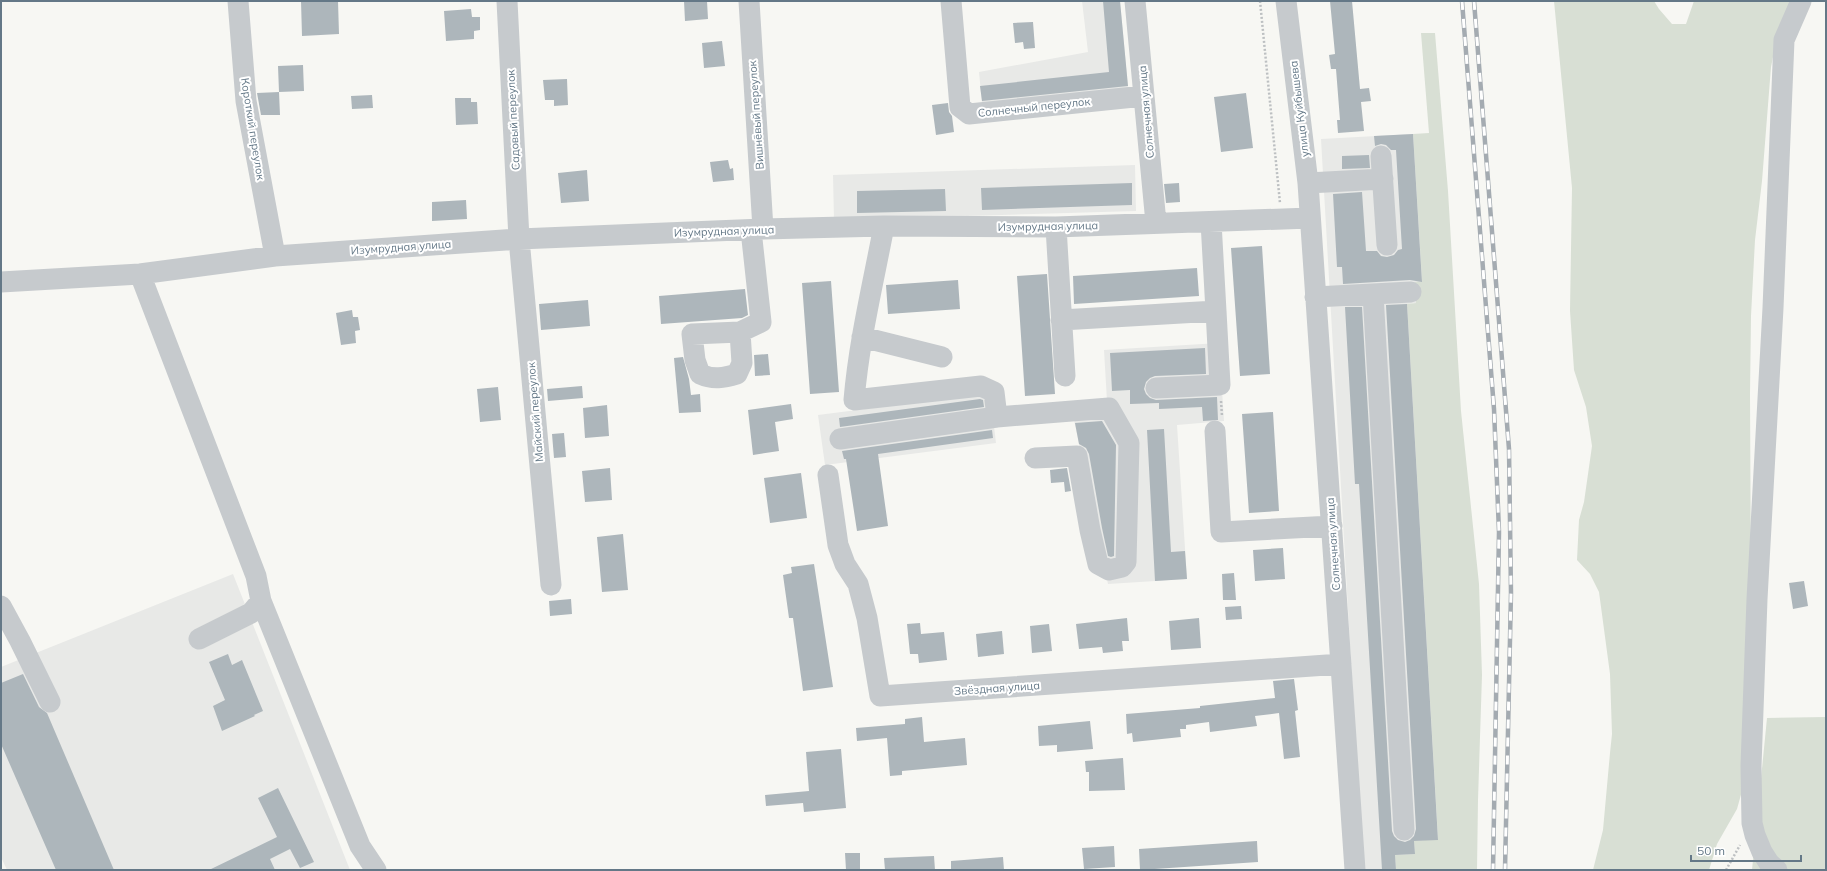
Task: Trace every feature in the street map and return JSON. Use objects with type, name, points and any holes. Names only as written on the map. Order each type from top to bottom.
[{"type":"street","name":"Короткий переулок","points":[[238,1],[246,101],[275,256]]},
{"type":"street","name":"Садовый переулок","points":[[507,1],[519,239]]},
{"type":"street","name":"Вишнёвый переулок","points":[[740,332],[761,322],[749,1]]},
{"type":"street","name":"Солнечный переулок","points":[[951,1],[960,107],[969,114],[1144,96]]},
{"type":"street","name":"Солнечная улица","points":[[1135,1],[1156,224]]},
{"type":"street","name":"улица Куйбышева","points":[[1286,1],[1308,184],[1310,218]]},
{"type":"street","points":[[1777,870],[1769,863],[1754,835],[1752,823],[1751,766],[1757,599],[1773,308],[1784,40],[1801,1]]},
{"type":"street","points":[[1381,156],[1387,245]]},
{"type":"street","points":[[1308,184],[1383,179]]},
{"type":"street","name":"Изумрудная улица","points":[[1,282],[140,274],[275,256],[519,239],[884,226],[1056,227],[1310,218]]},
{"type":"street","name":"Солнечная улица","points":[[1310,218],[1355,870]]},
{"type":"street","points":[[1156,388],[1220,384],[1211,222]]},
{"type":"street","points":[[884,226],[857,364],[854,400],[981,386],[994,392],[997,418]]},
{"type":"street","points":[[1056,227],[1064,376]]},
{"type":"street","name":"Майский переулок","points":[[519,239],[551,585]]},
{"type":"street","points":[[140,274],[256,576],[261,600],[360,846],[376,870]]},
{"type":"street","points":[[1315,297],[1411,292]]},
{"type":"street","points":[[1373,294],[1404,830]]},
{"type":"street","points":[[1061,320],[1216,311]]},
{"type":"street","points":[[862,337],[942,357]]},
{"type":"street","points":[[840,439],[997,418],[1109,408],[1129,443],[1126,562],[1122,567],[1109,570],[1098,564],[1090,530],[1077,456],[1035,458]]},
{"type":"street","points":[[1215,431],[1221,532],[1332,526]]},
{"type":"street","name":"Звёздная улица","points":[[828,475],[838,545],[845,564],[858,584],[867,618],[880,696],[1341,664]]},
{"type":"street","points":[[199,638],[251,613],[261,600]]},
{"type":"street","points":[[1,606],[50,702]]},
{"type":"path","points":[[1260,1],[1282,219]]},
{"type":"path","points":[[1215,431],[1222,425],[1220,384]]},
{"type":"shaded area","points":[[1082,1],[1120,1],[1128,88],[982,103],[979,72],[1088,52]]},
{"type":"shaded area","points":[[1554,1],[1654,1],[1672,24],[1686,24],[1694,1],[1792,1],[1775,47],[1771,67],[1762,181],[1755,240],[1751,316],[1750,394],[1751,600],[1742,791],[1737,809],[1717,844],[1709,870],[1593,870],[1603,830],[1612,734],[1610,674],[1599,592],[1590,574],[1577,560],[1579,520],[1584,502],[1592,446],[1586,407],[1574,370],[1570,311],[1572,188]]},
{"type":"shaded area","points":[[1421,33],[1435,33],[1448,191],[1461,411],[1479,584],[1482,675],[1477,870],[1396,870],[1395,855],[1415,854],[1414,841],[1438,839],[1407,304],[1416,303],[1415,282],[1422,281],[1413,134],[1429,133]]},
{"type":"shaded area","points":[[1413,134],[1422,282],[1415,282],[1416,303],[1407,304],[1438,840],[1415,854],[1396,870],[1363,870],[1321,139]]},
{"type":"shaded area","points":[[1135,165],[1136,211],[834,220],[833,175]]},
{"type":"shaded area","points":[[1219,343],[1224,421],[1177,425],[1187,579],[1108,584],[1074,420],[1108,418],[1104,350]]},
{"type":"shaded area","points":[[990,393],[996,443],[825,465],[818,415]]},
{"type":"shaded area","points":[[233,574],[350,870],[7,870],[1,857],[1,667]]},
{"type":"shaded area","points":[[1826,717],[1826,870],[1752,870],[1767,718]]},
{"type":"building","points":[[301,1],[338,1],[339,34],[302,36]]},
{"type":"building","points":[[684,1],[707,1],[708,19],[685,21]]},
{"type":"building","points":[[1103,1],[1120,1],[1128,86],[982,101],[980,86],[1109,72]]},
{"type":"building","points":[[1330,1],[1352,1],[1360,89],[1369,88],[1371,101],[1361,102],[1364,131],[1338,133],[1337,120],[1340,120],[1336,69],[1331,69],[1329,55],[1335,54]]},
{"type":"building","points":[[471,9],[472,17],[480,17],[480,30],[474,31],[474,39],[446,41],[444,11]]},
{"type":"building","points":[[1033,22],[1035,48],[1024,49],[1023,42],[1015,43],[1013,23]]},
{"type":"building","points":[[722,41],[725,66],[704,68],[702,43]]},
{"type":"building","points":[[303,65],[304,91],[279,92],[278,66]]},
{"type":"building","points":[[567,79],[568,105],[554,106],[554,100],[545,100],[543,80]]},
{"type":"building","points":[[279,92],[280,115],[261,115],[257,93]]},
{"type":"building","points":[[1246,93],[1253,148],[1221,152],[1214,97]]},
{"type":"building","points":[[372,95],[373,108],[352,109],[351,96]]},
{"type":"building","points":[[455,98],[471,98],[471,102],[477,102],[478,124],[456,125]]},
{"type":"building","points":[[948,103],[949,112],[952,116],[954,132],[936,135],[932,105]]},
{"type":"building","points":[[1413,134],[1422,282],[1410,280],[1343,284],[1342,267],[1337,267],[1333,194],[1362,192],[1366,251],[1377,251],[1381,256],[1387,257],[1394,255],[1398,250],[1402,249],[1396,150],[1391,150],[1386,145],[1381,144],[1375,146],[1374,136]]},
{"type":"building","points":[[1369,155],[1370,168],[1342,169],[1342,156]]},
{"type":"building","points":[[728,160],[730,169],[733,168],[734,180],[713,182],[710,162]]},
{"type":"building","points":[[587,170],[589,201],[561,203],[558,173]]},
{"type":"building","points":[[1132,183],[1132,205],[982,210],[981,188]]},
{"type":"building","points":[[1179,183],[1180,202],[1166,203],[1164,184]]},
{"type":"building","points":[[945,189],[946,211],[857,213],[857,191]]},
{"type":"building","points":[[466,200],[467,219],[432,221],[432,202]]},
{"type":"building","points":[[1262,246],[1270,374],[1240,376],[1231,248]]},
{"type":"building","points":[[1197,268],[1199,296],[1074,304],[1073,276]]},
{"type":"building","points":[[1047,274],[1055,394],[1025,396],[1017,276]]},
{"type":"building","points":[[958,280],[960,309],[888,314],[886,285]]},
{"type":"building","points":[[831,281],[839,392],[810,394],[802,283]]},
{"type":"building","points":[[745,289],[748,315],[742,318],[661,324],[659,296]]},
{"type":"building","points":[[588,300],[590,326],[541,330],[539,304]]},
{"type":"building","points":[[1407,304],[1438,840],[1414,841],[1415,854],[1395,855],[1396,870],[1382,870],[1359,484],[1355,484],[1345,307],[1362,307],[1392,831],[1398,840],[1405,842],[1414,836],[1416,829],[1386,305]]},
{"type":"building","points":[[352,310],[353,317],[358,317],[360,330],[355,331],[356,343],[341,345],[336,313]]},
{"type":"building","points":[[1205,348],[1206,374],[1155,376],[1146,382],[1144,389],[1150,398],[1156,400],[1217,397],[1218,420],[1203,421],[1202,407],[1159,409],[1159,403],[1130,404],[1130,390],[1112,391],[1110,353]]},
{"type":"building","points":[[768,354],[770,375],[755,376],[754,355]]},
{"type":"building","points":[[683,357],[689,379],[691,395],[700,394],[701,412],[679,413],[674,358]]},
{"type":"building","points":[[582,386],[583,398],[548,401],[547,389]]},
{"type":"building","points":[[498,387],[501,420],[480,422],[477,389]]},
{"type":"building","points":[[980,399],[983,400],[984,407],[840,427],[839,418]]},
{"type":"building","points":[[791,404],[793,419],[775,422],[779,451],[753,455],[748,410]]},
{"type":"building","points":[[607,405],[609,436],[585,438],[583,408]]},
{"type":"building","points":[[1273,412],[1279,511],[1249,513],[1242,414]]},
{"type":"building","points":[[1102,421],[1116,445],[1114,556],[1111,557],[1108,556],[1102,528],[1089,454],[1086,448],[1079,444],[1075,423]]},
{"type":"building","points":[[1164,429],[1171,552],[1185,551],[1187,579],[1155,581],[1147,430]]},
{"type":"building","points":[[992,430],[993,438],[878,454],[888,526],[857,531],[846,459],[844,459],[842,451]]},
{"type":"building","points":[[564,433],[566,457],[554,458],[552,434]]},
{"type":"building","points":[[610,468],[612,500],[585,502],[582,471]]},
{"type":"building","points":[[1067,468],[1071,491],[1065,492],[1064,482],[1051,483],[1050,470]]},
{"type":"building","points":[[801,473],[807,518],[770,523],[764,478]]},
{"type":"building","points":[[623,534],[628,590],[602,592],[597,537]]},
{"type":"building","points":[[1283,548],[1285,579],[1255,581],[1253,550]]},
{"type":"building","points":[[814,564],[833,687],[803,691],[793,618],[789,618],[783,575],[792,573],[791,567]]},
{"type":"building","points":[[1234,573],[1236,600],[1223,600],[1222,574]]},
{"type":"building","points":[[1804,581],[1808,606],[1793,609],[1789,583]]},
{"type":"building","points":[[571,599],[572,614],[550,616],[549,601]]},
{"type":"building","points":[[1241,606],[1242,619],[1226,620],[1225,607]]},
{"type":"building","points":[[1127,618],[1129,641],[1122,641],[1123,651],[1103,653],[1102,647],[1079,649],[1076,624]]},
{"type":"building","points":[[1199,618],[1201,648],[1171,650],[1169,621]]},
{"type":"building","points":[[920,623],[921,634],[944,632],[947,660],[919,663],[918,654],[910,654],[907,624]]},
{"type":"building","points":[[1049,624],[1052,651],[1032,653],[1030,626]]},
{"type":"building","points":[[1002,631],[1004,654],[978,657],[976,634]]},
{"type":"building","points":[[228,654],[232,665],[242,660],[263,711],[222,731],[213,706],[225,700],[209,662]]},
{"type":"building","points":[[23,674],[39,707],[47,713],[114,870],[56,870],[1,744],[1,683]]},
{"type":"building","points":[[1294,679],[1298,710],[1295,711],[1300,757],[1284,759],[1279,713],[1255,716],[1257,726],[1210,732],[1209,722],[1186,725],[1186,729],[1180,729],[1181,737],[1133,742],[1132,733],[1127,734],[1126,714],[1200,708],[1200,706],[1275,698],[1273,681]]},
{"type":"building","points":[[922,717],[924,742],[965,738],[967,765],[902,771],[902,775],[890,776],[887,738],[857,741],[856,728],[905,724],[905,719]]},
{"type":"building","points":[[1090,721],[1093,749],[1057,752],[1057,745],[1039,746],[1038,726]]},
{"type":"building","points":[[841,749],[846,808],[804,812],[803,803],[766,806],[765,795],[809,791],[806,752]]},
{"type":"building","points":[[1123,758],[1125,790],[1089,791],[1089,772],[1086,772],[1085,761]]},
{"type":"building","points":[[278,788],[314,862],[300,868],[290,849],[270,859],[275,870],[209,870],[277,837],[258,798]]},
{"type":"building","points":[[1257,841],[1258,862],[1140,870],[1139,849]]},
{"type":"building","points":[[1114,846],[1115,867],[1084,869],[1082,848]]},
{"type":"building","points":[[845,853],[860,853],[860,870],[846,870]]},
{"type":"building","points":[[934,856],[935,870],[885,870],[884,858]]},
{"type":"building","points":[[1003,857],[1004,870],[951,870],[951,861]]},
{"type":"railway","points":[[1462,1],[1494,409],[1499,532],[1493,870]]},
{"type":"railway","points":[[1474,1],[1509,449],[1511,593],[1505,870]]}]
